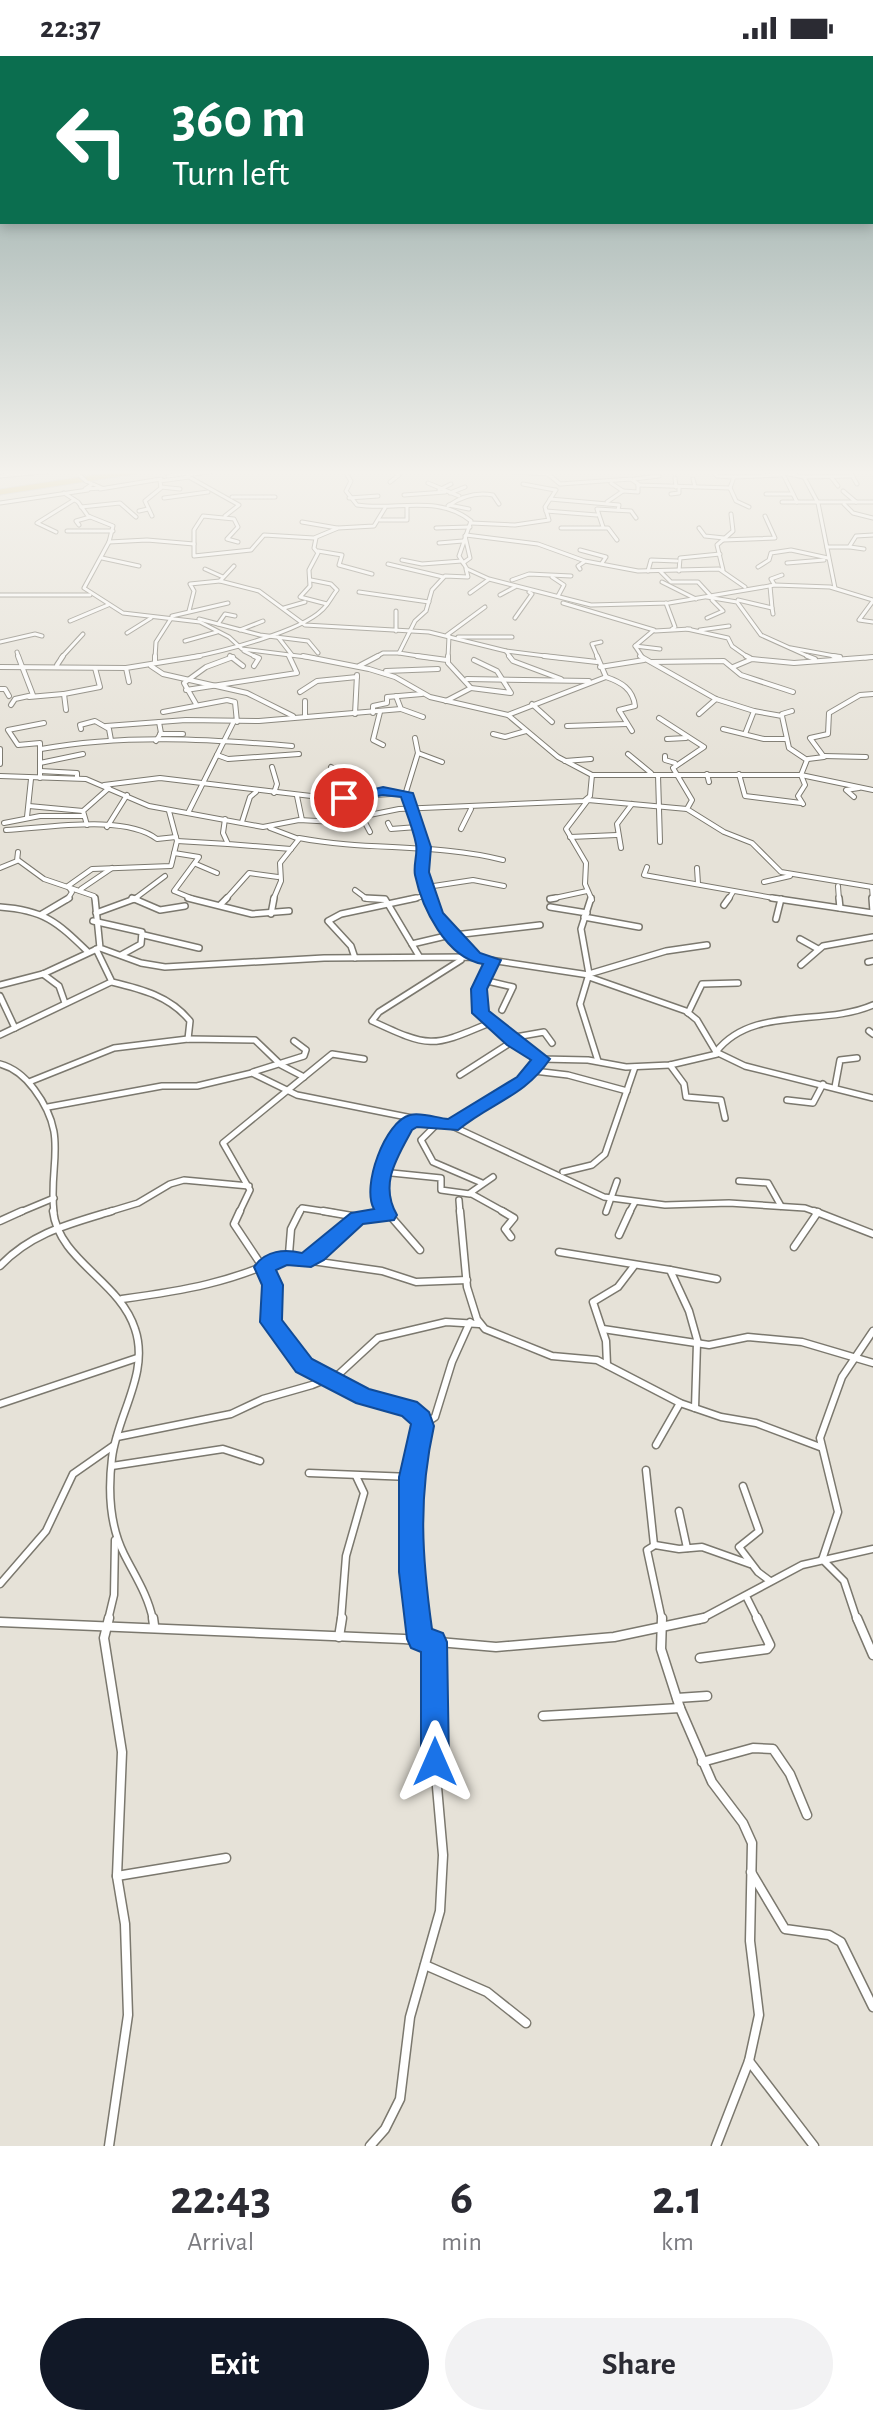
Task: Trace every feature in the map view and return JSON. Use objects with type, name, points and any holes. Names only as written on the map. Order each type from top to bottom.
[{"type":"street","points":[[90,595],[84,586],[96,568]]},
{"type":"street","points":[[189,611],[194,591],[190,584],[222,579],[233,568]]},
{"type":"street","points":[[310,568],[310,587],[300,597],[327,604]]},
{"type":"street","points":[[348,568],[372,574]]},
{"type":"street","points":[[412,568],[444,577],[466,577],[467,569],[489,579],[591,605],[666,603],[746,587],[773,585],[835,588],[873,600],[859,620],[873,622]]},
{"type":"street","points":[[627,568],[648,571],[723,570],[746,587]]},
{"type":"street","points":[[830,568],[835,588]]},
{"type":"street","points":[[205,569],[222,579],[258,591],[302,623],[450,636],[512,637]]},
{"type":"street","points":[[660,571],[671,582],[698,582],[723,611],[707,618]]},
{"type":"street","points":[[544,574],[563,584],[558,597]]},
{"type":"street","points":[[571,576],[521,575],[512,580],[594,614],[655,631],[729,626]]},
{"type":"street","points":[[773,585],[771,579],[782,575]]},
{"type":"street","points":[[399,653],[429,602],[432,590],[444,577]]},
{"type":"street","points":[[470,593],[489,579]]},
{"type":"street","points":[[0,667],[57,665],[126,668],[222,652],[302,623],[327,604],[337,589],[331,584],[311,580]]},
{"type":"street","points":[[662,582],[696,599]]},
{"type":"street","points":[[773,585],[768,589],[773,614]]},
{"type":"street","points":[[500,595],[514,586]]},
{"type":"street","points":[[514,586],[532,594],[518,609],[515,618]]},
{"type":"street","points":[[359,592],[429,602]]},
{"type":"street","points":[[0,595],[90,595],[123,613],[218,624],[261,637]]},
{"type":"street","points":[[712,596],[772,608]]},
{"type":"street","points":[[733,599],[747,611],[761,635],[820,661]]},
{"type":"street","points":[[283,608],[309,601]]},
{"type":"street","points":[[155,664],[156,642],[171,617],[228,603]]},
{"type":"street","points":[[666,603],[675,627],[672,629]]},
{"type":"street","points":[[70,621],[109,604]]},
{"type":"street","points":[[447,660],[450,636],[485,607]]},
{"type":"street","points":[[396,611],[396,631]]},
{"type":"street","points":[[218,624],[225,614],[235,616]]},
{"type":"street","points":[[127,633],[151,617]]},
{"type":"street","points":[[194,620],[218,631],[259,658],[254,666]]},
{"type":"street","points":[[239,630],[263,621]]},
{"type":"street","points":[[687,629],[728,638],[732,646],[752,659]]},
{"type":"street","points":[[185,641],[218,631]]},
{"type":"street","points":[[635,646],[655,631]]},
{"type":"street","points":[[0,640],[35,634],[42,636]]},
{"type":"street","points":[[57,665],[68,646],[83,634]]},
{"type":"street","points":[[268,636],[310,641],[318,653]]},
{"type":"street","points":[[450,636],[506,651],[597,662]]},
{"type":"street","points":[[186,690],[297,673],[291,655],[278,637]]},
{"type":"street","points":[[601,642],[592,644],[597,662],[606,677]]},
{"type":"street","points":[[635,646],[660,649]]},
{"type":"street","points":[[635,646],[645,659],[716,699],[754,711],[781,715],[792,711]]},
{"type":"street","points":[[788,648],[841,657],[873,657]]},
{"type":"street","points":[[244,650],[291,655],[381,672],[423,694],[508,715],[564,761],[592,775],[801,775],[873,790]]},
{"type":"street","points":[[506,651],[513,661],[561,679]]},
{"type":"street","points":[[11,705],[18,698],[33,695],[25,666],[17,652]]},
{"type":"street","points":[[222,652],[243,666]]},
{"type":"street","points":[[355,714],[359,667],[383,653],[447,660],[471,688]]},
{"type":"street","points":[[196,704],[184,683],[206,667],[233,657]]},
{"type":"street","points":[[733,667],[752,659],[820,661],[841,657]]},
{"type":"street","points":[[600,667],[645,659]]},
{"type":"street","points":[[446,701],[471,688],[511,693],[507,678],[489,663],[474,660]]},
{"type":"street","points":[[651,662],[721,660],[745,676],[793,692]]},
{"type":"street","points":[[112,662],[112,668]]},
{"type":"street","points":[[146,665],[159,668],[163,674],[223,686],[269,702],[294,716]]},
{"type":"street","points":[[18,698],[99,688],[95,668]]},
{"type":"street","points":[[126,668],[129,682]]},
{"type":"street","points":[[381,672],[438,669]]},
{"type":"street","points":[[300,692],[317,681],[357,677]]},
{"type":"street","points":[[467,679],[590,681],[606,677],[625,684],[636,701],[635,706],[619,710],[632,731]]},
{"type":"street","points":[[508,715],[575,691],[590,681]]},
{"type":"street","points":[[0,689],[5,689],[9,696]]},
{"type":"street","points":[[64,694],[66,710]]},
{"type":"street","points":[[373,713],[374,705],[387,703],[386,697],[423,694]]},
{"type":"street","points":[[824,756],[810,738],[828,734],[827,715],[860,695],[873,694]]},
{"type":"street","points":[[396,696],[401,709]]},
{"type":"street","points":[[699,714],[716,699]]},
{"type":"street","points":[[163,712],[196,704],[233,701],[236,722],[223,740],[189,811]]},
{"type":"street","points":[[305,701],[305,716]]},
{"type":"street","points":[[532,704],[552,722]]},
{"type":"street","points":[[81,729],[79,725],[93,721],[106,726],[236,722],[401,709],[423,717]]},
{"type":"street","points":[[745,734],[754,711]]},
{"type":"street","points":[[380,712],[373,740],[383,745]]},
{"type":"street","points":[[781,715],[790,751],[807,759],[824,756],[866,757]]},
{"type":"street","points":[[659,718],[671,721],[687,738],[704,749],[676,764],[665,760],[665,756]]},
{"type":"street","points":[[156,741],[160,734],[159,722]]},
{"type":"street","points":[[40,778],[39,743],[18,745],[8,730],[44,723]]},
{"type":"street","points":[[567,726],[627,724]]},
{"type":"street","points":[[106,726],[111,740]]},
{"type":"street","points":[[723,729],[786,739]]},
{"type":"street","points":[[493,734],[505,737],[527,731]]},
{"type":"street","points":[[160,734],[183,734]]},
{"type":"street","points":[[68,737],[78,741]]},
{"type":"street","points":[[415,738],[418,753],[406,793],[424,847],[421,869],[429,895],[451,935],[475,957]]},
{"type":"street","points":[[667,739],[687,738]]},
{"type":"street","points":[[41,749],[78,741],[111,740],[223,740],[292,746]]},
{"type":"street","points":[[0,749],[0,764]]},
{"type":"street","points":[[418,753],[442,762]]},
{"type":"street","points":[[40,763],[83,754]]},
{"type":"street","points":[[216,755],[232,759],[299,754]]},
{"type":"street","points":[[628,754],[651,774]]},
{"type":"street","points":[[564,761],[591,759]]},
{"type":"street","points":[[739,774],[745,796],[802,804],[798,796],[805,785],[801,775],[807,759]]},
{"type":"street","points":[[676,764],[675,776],[692,800],[687,809]]},
{"type":"street","points":[[272,767],[277,784],[273,794]]},
{"type":"street","points":[[331,767],[367,793]]},
{"type":"street","points":[[40,771],[68,770],[77,773],[77,778]]},
{"type":"street","points":[[707,774],[709,782]]},
{"type":"street","points":[[592,775],[588,800],[567,826],[586,863],[587,891],[593,901],[581,929],[589,975],[582,988],[580,1004],[598,1061]]},
{"type":"street","points":[[658,775],[660,842]]},
{"type":"street","points":[[0,776],[77,778],[110,787],[145,805],[267,827],[333,846],[424,847],[503,860]]},
{"type":"street","points":[[103,785],[169,776],[297,796],[339,799],[367,793],[406,793]]},
{"type":"street","points":[[27,817],[31,779]]},
{"type":"street","points":[[4,823],[27,817],[83,813],[110,787]]},
{"type":"street","points":[[854,797],[846,790],[864,787]]},
{"type":"street","points":[[242,822],[250,798],[257,792]]},
{"type":"street","points":[[107,827],[127,795]]},
{"type":"street","points":[[297,796],[302,820]]},
{"type":"street","points":[[497,796],[500,803]]},
{"type":"street","points":[[267,827],[302,820],[335,822],[410,808],[472,808],[500,803],[541,805],[588,800],[687,809],[724,832],[746,840],[779,871],[791,876],[872,886],[873,913],[644,875],[647,867]]},
{"type":"street","points":[[621,848],[617,824],[632,804]]},
{"type":"street","points":[[29,806],[83,813]]},
{"type":"street","points":[[461,829],[464,816],[472,808]]},
{"type":"street","points":[[68,886],[88,870],[170,867],[176,839],[169,811]]},
{"type":"street","points":[[83,813],[87,825]]},
{"type":"street","points":[[705,819],[710,814]]},
{"type":"street","points":[[361,816],[370,832]]},
{"type":"street","points":[[225,819],[223,833],[228,844]]},
{"type":"street","points":[[388,823],[391,829],[417,827]]},
{"type":"street","points":[[6,830],[87,825],[147,829],[157,839],[291,849]]},
{"type":"street","points":[[570,837],[617,835]]},
{"type":"street","points":[[271,914],[270,906],[281,881],[278,877],[279,863],[299,838]]},
{"type":"street","points":[[18,852],[18,860]]},
{"type":"street","points":[[174,853],[198,857],[174,893],[271,914],[289,911]]},
{"type":"street","points":[[0,868],[18,860]]},
{"type":"street","points":[[18,860],[44,879],[80,889],[96,899],[93,931],[112,982]]},
{"type":"street","points":[[196,864],[217,873]]},
{"type":"street","points":[[80,889],[114,867]]},
{"type":"street","points":[[697,868],[698,884]]},
{"type":"street","points":[[220,905],[249,873],[278,877]]},
{"type":"street","points":[[96,913],[157,885],[165,876]]},
{"type":"street","points":[[764,882],[791,876]]},
{"type":"street","points":[[427,887],[473,880],[504,886]]},
{"type":"street","points":[[42,914],[68,899],[72,891],[68,886]]},
{"type":"street","points":[[838,886],[840,908]]},
{"type":"street","points":[[355,890],[367,899],[383,898],[419,956]]},
{"type":"street","points":[[550,899],[587,891]]},
{"type":"street","points":[[724,905],[733,892]]},
{"type":"street","points":[[355,958],[350,944],[328,921],[341,914],[429,895]]},
{"type":"street","points":[[132,898],[160,910],[185,906]]},
{"type":"street","points":[[776,919],[781,899]]},
{"type":"street","points":[[0,907],[42,914],[69,930],[73,940],[87,951]]},
{"type":"street","points":[[550,907],[639,927]]},
{"type":"street","points":[[93,921],[199,948]]},
{"type":"street","points":[[412,944],[451,935],[540,925]]},
{"type":"street","points":[[121,955],[141,944],[143,935]]},
{"type":"street","points":[[801,965],[819,950],[846,939],[873,937]]},
{"type":"street","points":[[800,939],[819,950]]},
{"type":"street","points":[[589,975],[666,951],[707,945]]},
{"type":"street","points":[[0,985],[43,974],[98,948],[165,967],[355,958],[475,957],[589,975],[628,993],[658,998],[688,1013],[716,1053],[745,1066],[873,1098]]},
{"type":"street","points":[[464,958],[379,1012],[372,1021],[408,1038],[440,1044],[493,1021]]},
{"type":"street","points":[[493,960],[479,989],[480,1013],[493,1021],[511,1040],[541,1059],[598,1061],[635,1067],[670,1065],[716,1053],[721,1043],[744,1030],[834,1018],[871,1008]]},
{"type":"street","points":[[43,974],[59,986],[65,1003]]},
{"type":"street","points":[[483,980],[513,987],[502,1010]]},
{"type":"street","points":[[0,1035],[112,982],[143,990],[176,1006],[190,1021],[188,1039]]},
{"type":"street","points":[[688,1013],[702,984],[738,983]]},
{"type":"street","points":[[0,996],[15,1028]]},
{"type":"street","points":[[460,1075],[511,1040],[544,1032],[552,1043]]},
{"type":"street","points":[[29,1082],[114,1048],[188,1039],[255,1040],[281,1065],[304,1077]]},
{"type":"street","points":[[48,1107],[162,1086],[197,1086],[252,1073],[281,1065],[306,1053],[294,1041]]},
{"type":"street","points":[[364,1059],[335,1053],[222,1141],[249,1186],[249,1198],[234,1224],[273,1285],[270,1319],[274,1328],[298,1353],[304,1366],[375,1401],[413,1410],[423,1425]]},
{"type":"street","points":[[835,1087],[840,1060],[857,1058]]},
{"type":"street","points":[[452,1126],[470,1111],[506,1094],[534,1071],[541,1059]]},
{"type":"street","points":[[0,1064],[15,1068],[48,1107],[59,1148],[54,1198],[55,1227],[122,1299],[136,1330],[137,1358],[132,1395],[115,1441],[112,1466],[110,1499],[115,1536],[114,1595],[104,1644],[118,1710],[122,1752],[117,1876],[125,1924],[128,2015],[109,2146]]},
{"type":"street","points":[[670,1065],[684,1084],[686,1097],[721,1100],[725,1118]]},
{"type":"street","points":[[563,1172],[592,1165],[605,1154],[635,1067]]},
{"type":"street","points":[[534,1071],[568,1075],[627,1091]]},
{"type":"street","points":[[252,1073],[287,1091],[452,1126],[562,1179],[612,1198],[635,1202],[781,1206],[818,1212],[873,1234]]},
{"type":"street","points":[[787,1100],[813,1103],[823,1084]]},
{"type":"street","points":[[413,1120],[397,1136],[382,1172],[378,1193],[387,1215],[420,1250]]},
{"type":"street","points":[[438,1123],[421,1139],[433,1162],[483,1183]]},
{"type":"street","points":[[382,1172],[441,1178],[441,1190],[471,1194],[514,1218],[505,1229],[511,1237]]},
{"type":"street","points":[[471,1194],[493,1177]]},
{"type":"street","points":[[0,1266],[19,1244],[55,1227],[136,1204],[176,1181],[210,1180],[249,1186]]},
{"type":"street","points":[[606,1212],[617,1181]]},
{"type":"street","points":[[739,1181],[768,1183],[781,1206]]},
{"type":"street","points":[[0,1221],[54,1198]]},
{"type":"street","points":[[459,1200],[457,1222],[467,1280],[479,1324]]},
{"type":"street","points":[[619,1235],[635,1202]]},
{"type":"street","points":[[122,1299],[196,1288],[264,1267],[284,1257],[290,1252],[291,1231],[302,1208],[358,1218],[387,1215]]},
{"type":"street","points":[[794,1247],[818,1212]]},
{"type":"street","points":[[304,1261],[317,1255],[358,1218]]},
{"type":"street","points":[[559,1252],[717,1279]]},
{"type":"street","points":[[284,1257],[378,1271],[416,1282],[467,1280]]},
{"type":"street","points":[[607,1365],[603,1329],[593,1302],[618,1287],[634,1266]]},
{"type":"street","points":[[670,1270],[689,1311],[697,1343],[695,1408]]},
{"type":"street","points":[[0,1584],[46,1531],[73,1474],[115,1441],[231,1414],[263,1399],[329,1378],[347,1367],[369,1342],[378,1338],[446,1322],[479,1324],[490,1332],[547,1354],[590,1359],[680,1403],[756,1423],[820,1447]]},
{"type":"street","points":[[420,1639],[412,1572],[411,1477],[423,1425],[435,1417],[452,1362],[470,1322]]},
{"type":"street","points":[[603,1329],[721,1345],[748,1337],[802,1342],[873,1363]]},
{"type":"street","points":[[822,1558],[831,1543],[840,1503],[820,1447],[835,1393],[853,1359],[873,1331]]},
{"type":"street","points":[[0,1404],[137,1358]]},
{"type":"street","points":[[656,1445],[680,1403]]},
{"type":"street","points":[[112,1466],[153,1457],[223,1449],[260,1461]]},
{"type":"street","points":[[646,1470],[656,1536],[654,1545]]},
{"type":"street","points":[[309,1473],[411,1477]]},
{"type":"street","points":[[339,1637],[347,1579],[346,1556],[364,1493],[363,1485],[356,1476]]},
{"type":"street","points":[[743,1486],[759,1531],[739,1547],[750,1564],[770,1581]]},
{"type":"street","points":[[679,1511],[687,1548]]},
{"type":"street","points":[[115,1536],[128,1566],[148,1594],[154,1625]]},
{"type":"street","points":[[716,2146],[749,2061],[759,2005],[750,1941],[752,1843],[747,1829],[717,1789],[702,1762],[678,1703],[667,1670],[659,1630],[662,1616],[647,1550],[654,1545],[706,1548],[750,1564]]},
{"type":"street","points":[[0,1622],[154,1625],[420,1639],[475,1646],[554,1643],[659,1630],[717,1615],[770,1581],[822,1558],[873,1549]]},
{"type":"street","points":[[822,1558],[844,1581],[873,1655]]},
{"type":"street","points":[[700,1658],[767,1649],[770,1645],[747,1598]]},
{"type":"street","points":[[370,2146],[394,2120],[399,2105],[407,2072],[410,2014],[440,1911],[444,1858],[435,1762],[434,1642]]},
{"type":"street","points":[[543,1716],[678,1703],[707,1696]]},
{"type":"street","points":[[702,1762],[753,1748],[773,1749],[790,1774],[807,1815]]},
{"type":"street","points":[[117,1876],[226,1858]]},
{"type":"street","points":[[751,1871],[785,1929],[829,1935],[841,1942],[873,2007]]},
{"type":"street","points":[[425,1965],[487,1992],[526,2023]]},
{"type":"street","points":[[749,2061],[814,2146]]},
{"type":"route","points":[[344,798],[383,791],[406,793],[424,847],[421,872],[436,914],[451,935],[475,957],[493,960],[480,984],[480,1013],[513,1041],[541,1059],[524,1081],[506,1094],[462,1116],[452,1126],[413,1120],[405,1126],[385,1162],[378,1185],[379,1201],[387,1215],[358,1218],[317,1255],[304,1261],[284,1257],[264,1267],[273,1285],[271,1322],[299,1354],[304,1366],[364,1397],[409,1408],[421,1419],[423,1426],[412,1462],[411,1477],[412,1572],[420,1639],[434,1642],[435,1762]]}]
